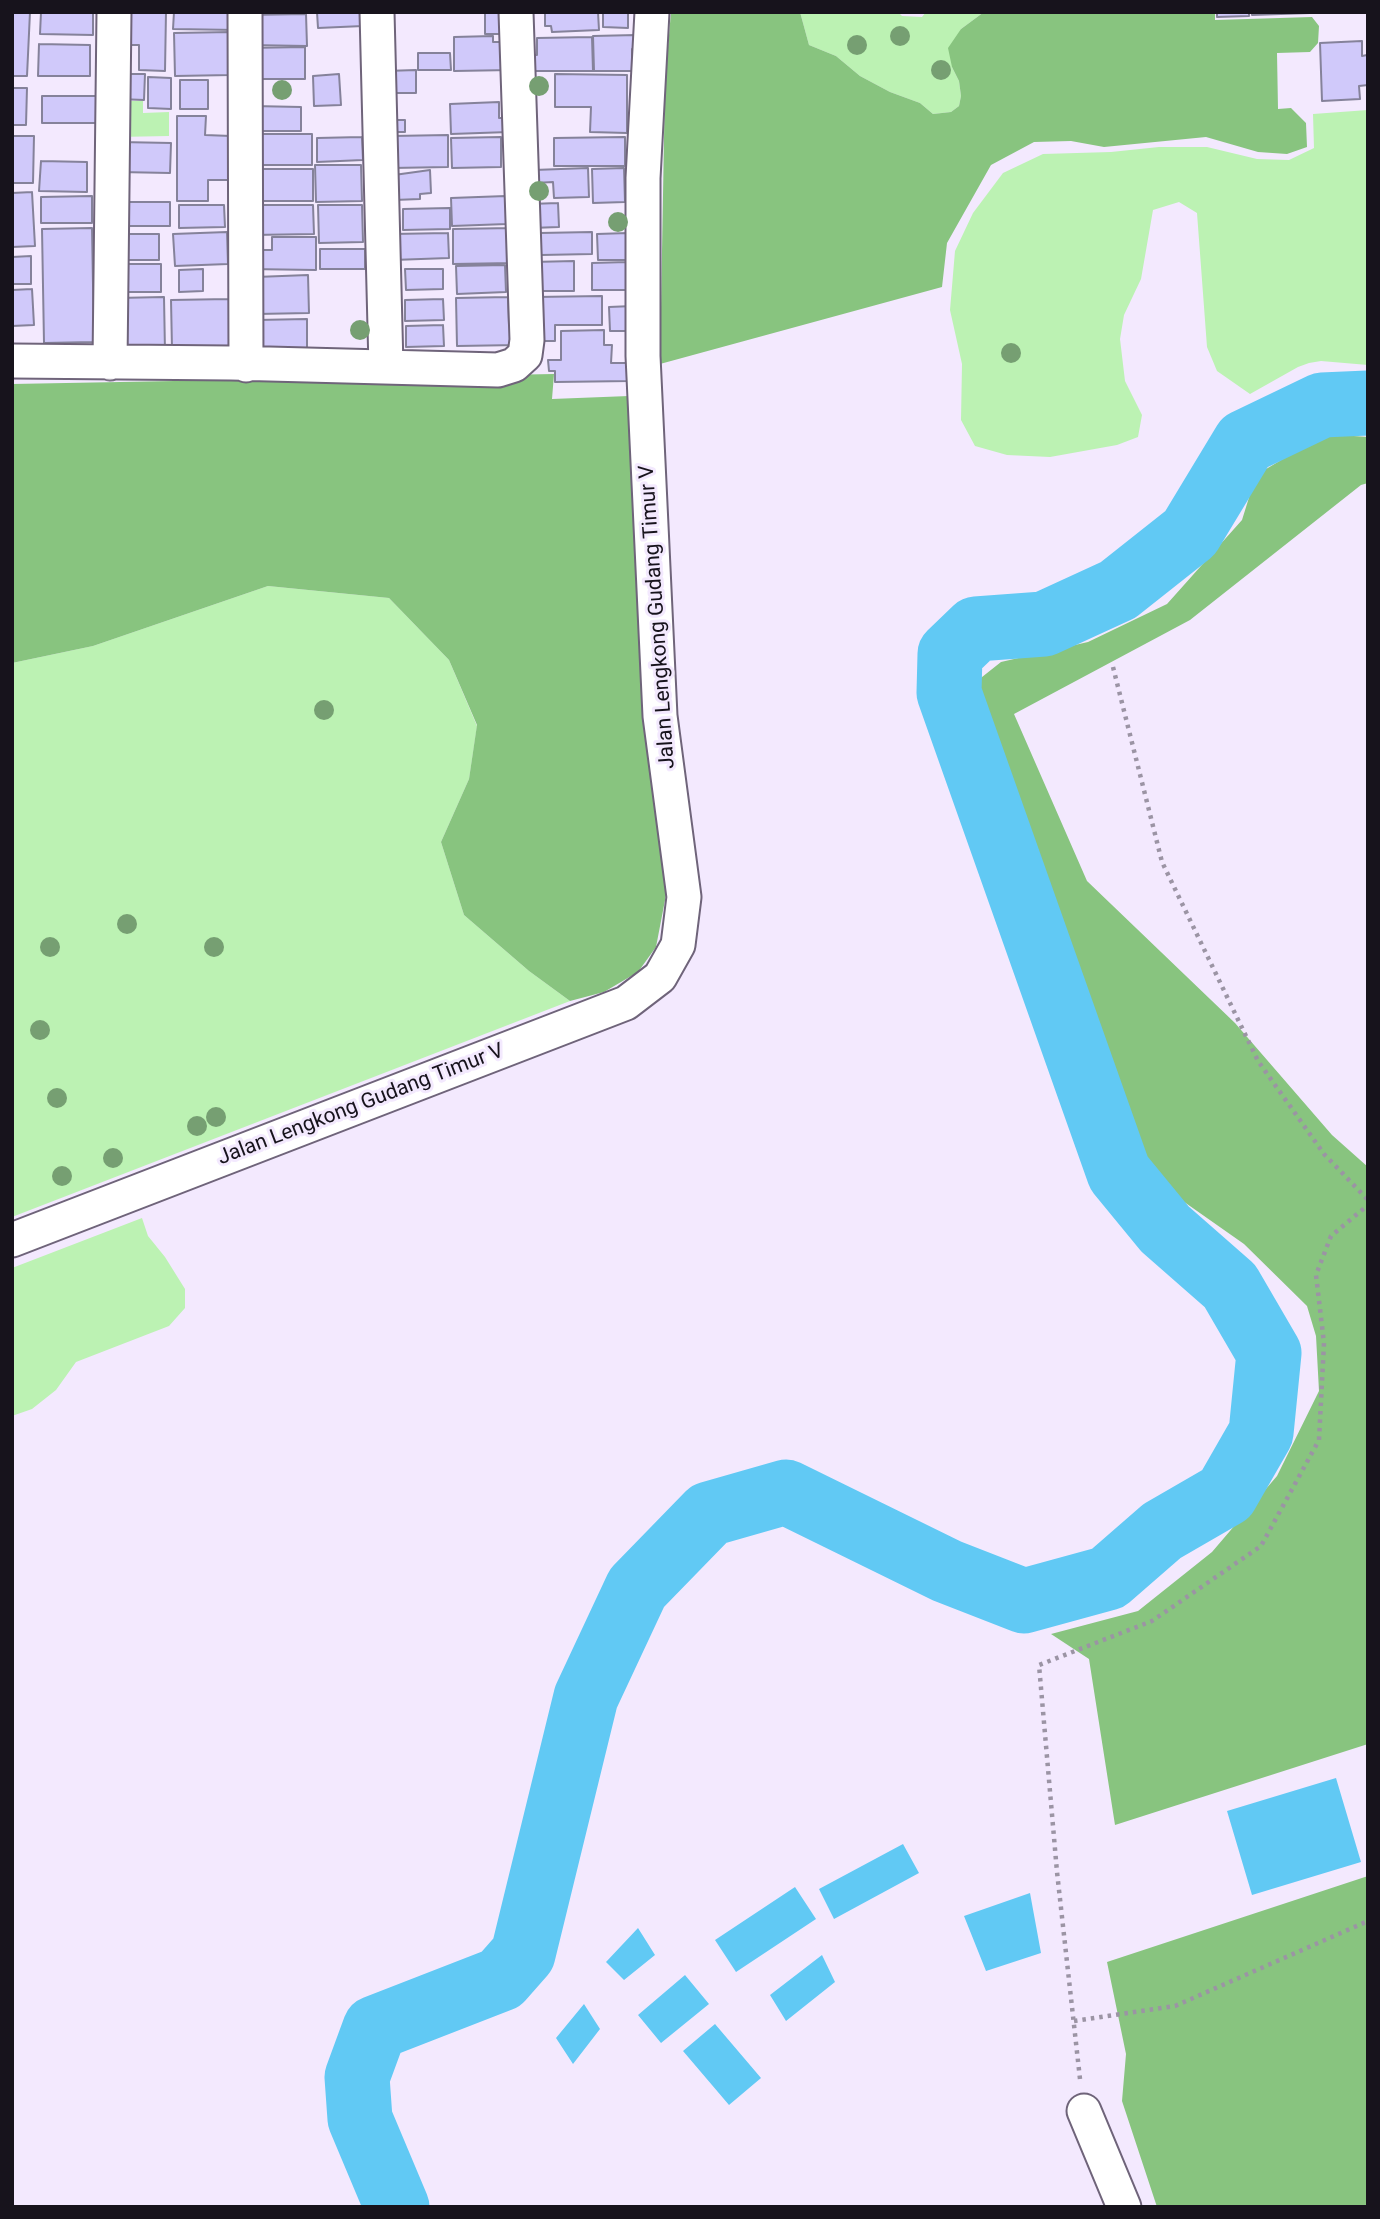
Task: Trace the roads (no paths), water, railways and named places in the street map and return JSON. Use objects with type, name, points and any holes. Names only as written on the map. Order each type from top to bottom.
[{"type":"street","points":[[110,363],[114,12]]},
{"type":"street","points":[[245,12],[246,365]]},
{"type":"street","points":[[377,12],[386,367]]},
{"type":"street","points":[[12,361],[498,370],[514,365],[525,355],[527,340],[516,12]]},
{"type":"street","name":"Jalan Lengkong Gudang Timur V","points":[[12,1240],[626,1003],[660,977],[678,945],[684,897],[660,716],[643,355],[643,178],[652,12]]},
{"type":"street","points":[[1084,2111],[1124,2207]]},
{"type":"water","points":[[1336,1778],[1361,1862],[1252,1895],[1227,1811]]},
{"type":"water","points":[[903,1844],[919,1873],[834,1919],[819,1889]]},
{"type":"water","points":[[795,1887],[816,1919],[736,1972],[715,1940]]},
{"type":"water","points":[[1030,1893],[1041,1953],[986,1971],[964,1916]]},
{"type":"water","points":[[638,1928],[655,1955],[624,1980],[606,1962]]},
{"type":"water","points":[[822,1955],[835,1982],[786,2021],[770,1995]]},
{"type":"water","points":[[685,1975],[709,2004],[661,2043],[638,2015]]},
{"type":"water","points":[[584,2004],[600,2029],[573,2064],[556,2038]]},
{"type":"water","points":[[715,2024],[761,2078],[729,2105],[683,2051]]},
{"type":"waterway","points":[[397,2207],[360,2119],[357,2077],[375,2028],[501,1979],[523,1954],[586,1697],[637,1588],[709,1514],[786,1492],[947,1571],[1024,1601],[1108,1578],[1162,1531],[1226,1494],[1261,1433],[1269,1353],[1230,1286],[1165,1229],[1119,1173],[949,693],[950,654],[976,629],[1044,624],[1118,590],[1190,533],[1245,442],[1322,405],[1368,403]]}]
